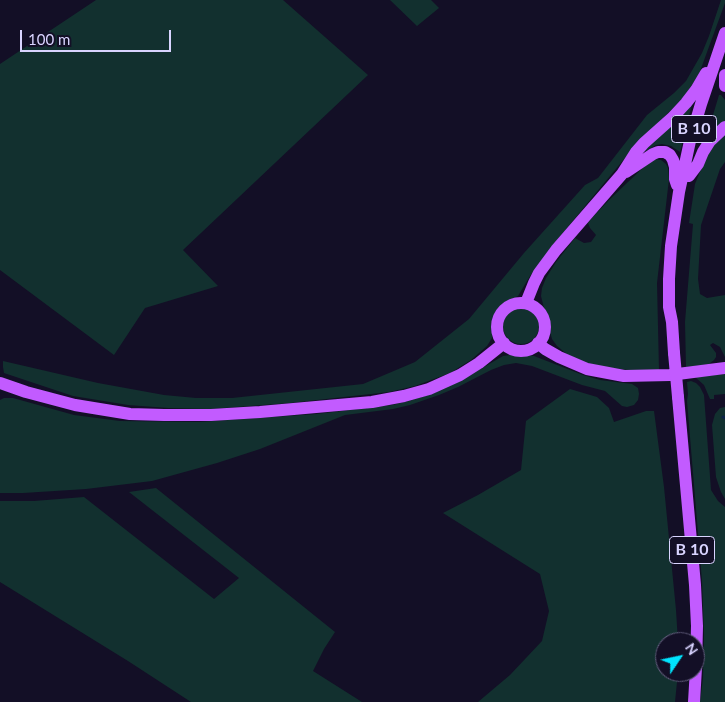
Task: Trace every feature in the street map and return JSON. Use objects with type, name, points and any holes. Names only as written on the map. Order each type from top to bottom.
[{"type":"main road","name":"B 10","points":[[694,702],[697,634],[695,585],[672,322],[669,307],[669,279],[679,192],[690,141],[725,33]]},
{"type":"main road","name":"B 10","points":[[672,322],[676,309],[676,278],[689,176],[707,108],[725,55]]},
{"type":"main road","points":[[526,304],[534,283],[545,265],[567,237],[622,174],[636,152],[686,103],[705,73],[714,66]]},
{"type":"main road","points":[[725,75],[725,86]]},
{"type":"main road","points":[[689,176],[698,164],[710,141],[725,127]]},
{"type":"main road","points":[[622,174],[653,154],[665,152],[673,160],[675,179],[679,192]]},
{"type":"main road","points":[[526,304],[531,305],[540,312],[544,322],[543,333],[538,343],[528,349],[521,350],[509,347],[504,343],[500,338],[497,327],[500,315],[508,306],[526,304]]},
{"type":"main road","points":[[0,383],[75,405],[130,414],[211,415],[260,412],[372,402],[429,389],[460,375],[480,363],[504,343]]},
{"type":"main road","points":[[538,343],[559,357],[587,369],[624,376],[670,375],[725,368]]},
{"type":"green space","points":[[96,0],[283,0],[368,75],[183,250],[218,286],[145,308],[114,355],[0,270],[0,64]]},
{"type":"green space","points":[[390,0],[431,0],[439,8],[417,26]]},
{"type":"green space","points":[[721,0],[725,0],[725,3],[699,74],[685,96],[635,146],[552,246],[518,296],[500,306],[493,316],[492,338],[487,346],[471,360],[450,373],[415,386],[389,392],[290,403],[210,409],[128,405],[73,396],[4,373],[3,361],[98,383],[164,395],[196,398],[232,398],[363,384],[415,362],[469,319],[524,253],[585,185],[598,178],[647,115],[686,81],[702,53]]},
{"type":"green space","points":[[719,95],[725,100],[725,121],[708,136],[707,135]]},
{"type":"green space","points":[[692,104],[680,152],[671,146],[662,144],[656,145],[644,152],[646,148]]},
{"type":"green space","points":[[725,132],[725,162],[720,169],[701,225],[698,279],[700,294],[707,298],[725,295],[725,357],[720,347],[713,343],[710,345],[716,353],[714,360],[709,364],[686,367],[685,322],[693,224],[689,223],[695,184],[707,154]]},
{"type":"green space","points":[[654,159],[661,160],[666,164],[669,179],[657,283],[659,370],[639,371],[610,368],[588,363],[568,355],[552,339],[548,315],[541,296],[542,288],[556,262],[575,238],[584,243],[591,242],[596,235],[588,223],[591,219]]},
{"type":"green space","points":[[521,308],[528,309],[534,313],[538,319],[538,333],[534,339],[528,343],[521,344],[514,343],[508,339],[504,333],[503,326],[504,319],[508,313],[514,309]]},
{"type":"green space","points":[[503,356],[534,356],[600,380],[632,384],[638,388],[638,400],[634,405],[622,406],[605,391],[582,385],[532,366],[516,363],[491,370],[458,387],[410,405],[345,415],[260,449],[152,481],[86,489],[0,493],[0,400],[4,398],[13,398],[74,415],[120,421],[200,422],[316,414],[392,405],[409,401],[431,394],[465,378]]},
{"type":"green space","points":[[725,374],[725,394],[714,395],[714,399],[710,399],[704,385],[695,377]]},
{"type":"green space","points":[[687,382],[696,383],[704,395],[711,490],[718,501],[725,507],[725,702],[700,702],[702,682],[705,682],[705,632]]},
{"type":"green space","points":[[570,389],[597,397],[609,408],[614,422],[646,411],[654,411],[664,487],[677,632],[655,632],[655,682],[677,682],[675,702],[478,702],[510,675],[542,641],[549,611],[540,574],[443,513],[521,470],[526,421]]},
{"type":"green space","points":[[725,407],[725,499],[716,477],[712,425],[715,414],[720,408]]},
{"type":"green space","points":[[156,488],[335,632],[313,671],[362,702],[191,702],[0,582],[0,501],[34,501],[84,497],[214,599],[239,578],[129,492]]}]
